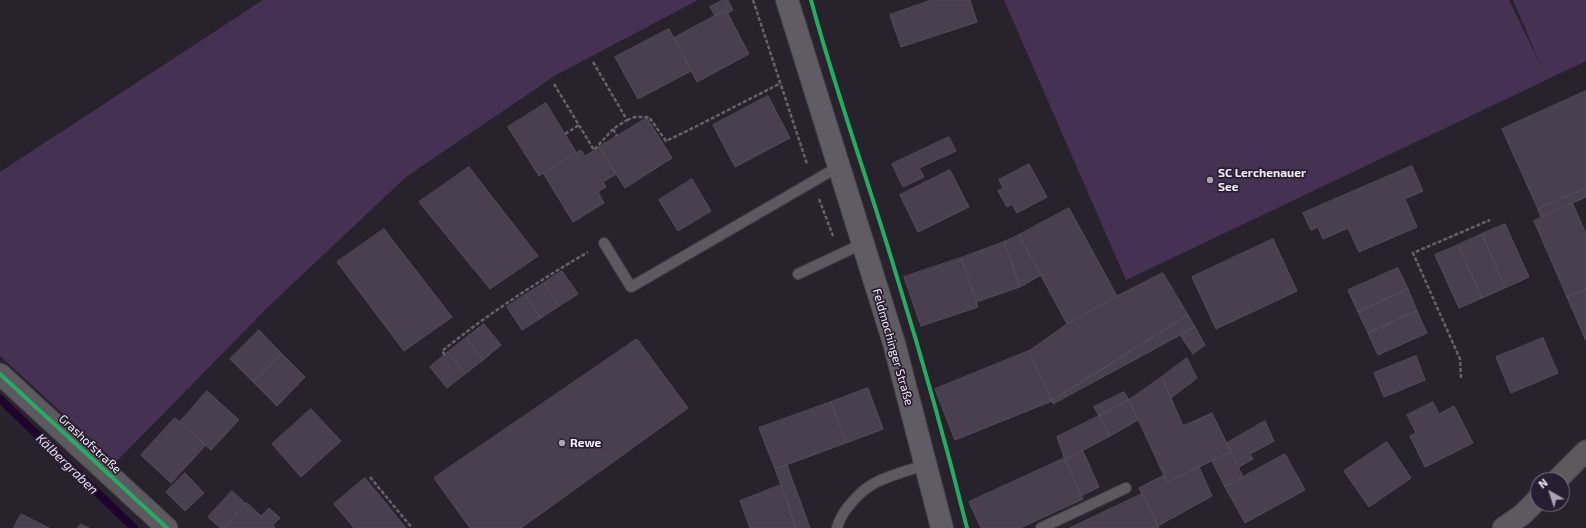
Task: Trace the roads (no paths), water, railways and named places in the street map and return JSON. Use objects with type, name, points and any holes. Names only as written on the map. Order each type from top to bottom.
[{"type":"main road","name":"Feldmochinger Straße","points":[[787,0],[894,343],[942,528]]},
{"type":"street","name":"Grashofstraße","points":[[0,374],[167,528]]},
{"type":"street","points":[[1565,472],[1586,451]]},
{"type":"street","points":[[1503,528],[1522,515],[1530,507]]},
{"type":"lane","points":[[604,243],[631,288],[838,167]]},
{"type":"lane","points":[[798,274],[862,244]]},
{"type":"lane","points":[[837,528],[839,519],[853,500],[877,481],[925,465]]},
{"type":"lane","points":[[1041,528],[1126,488]]},
{"type":"waterway","name":"Kälbergraben","points":[[0,399],[134,528]]},
{"type":"place","name":"SC Lerchenauer See","points":[[1210,180]]},
{"type":"place","name":"Rewe","points":[[562,443]]}]
